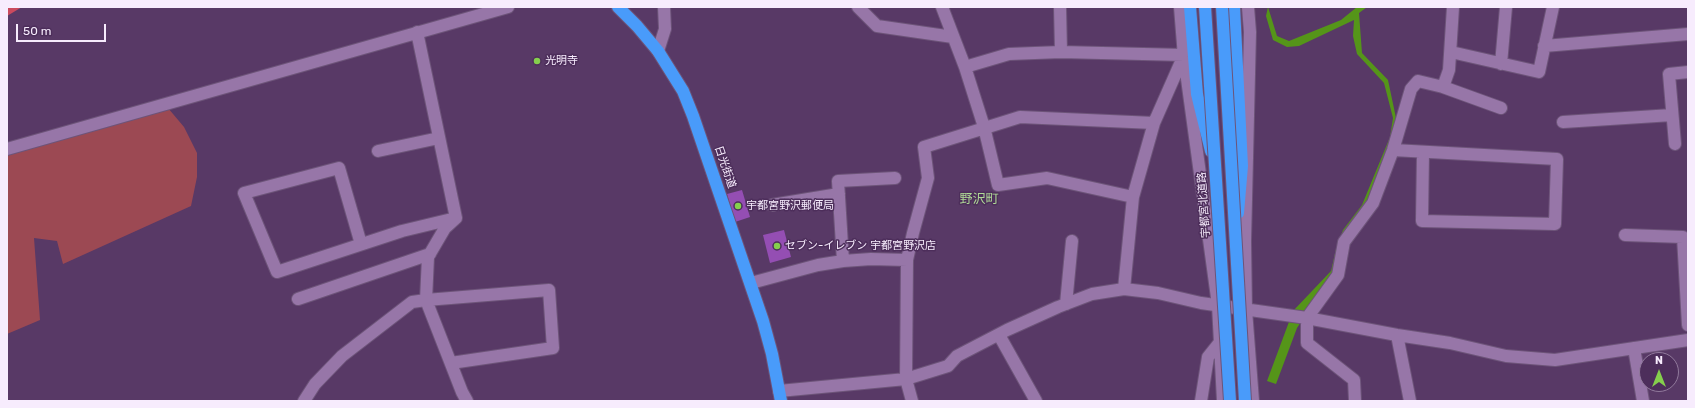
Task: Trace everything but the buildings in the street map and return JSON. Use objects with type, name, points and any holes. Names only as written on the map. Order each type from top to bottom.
[{"type":"highway","name":"日光街道","points":[[618,7],[637,26],[658,51],[682,91],[694,116],[751,283],[770,347],[780,396]]},
{"type":"highway","points":[[1190,7],[1197,94],[1214,165]]},
{"type":"highway","name":"宇都宮北道路","points":[[1205,7],[1230,401]]},
{"type":"highway","points":[[1222,7],[1245,401]]},
{"type":"highway","points":[[1234,7],[1242,166],[1236,238]]},
{"type":"street","points":[[7,149],[508,7]]},
{"type":"street","points":[[658,51],[665,29],[664,7]]},
{"type":"street","points":[[858,7],[877,26],[953,37]]},
{"type":"street","points":[[942,7],[965,66],[984,127],[998,185],[1047,178],[1133,197]]},
{"type":"street","points":[[1060,7],[1061,52]]},
{"type":"street","points":[[1180,7],[1184,55],[1218,305],[1223,401]]},
{"type":"street","points":[[1248,7],[1250,32],[1245,241],[1246,310],[1252,401]]},
{"type":"street","points":[[1443,86],[1449,70],[1453,7]]},
{"type":"street","points":[[1501,64],[1506,7]]},
{"type":"street","points":[[1451,52],[1539,72],[1553,7]]},
{"type":"street","points":[[417,32],[456,218]]},
{"type":"street","points":[[1544,46],[1688,34]]},
{"type":"street","points":[[965,66],[1010,54],[1061,52],[1184,55]]},
{"type":"street","points":[[1124,289],[1133,197],[1154,122],[1184,55]]},
{"type":"street","points":[[1675,144],[1668,74],[1688,72]]},
{"type":"street","points":[[1355,401],[1354,380],[1307,343],[1307,318],[1338,275],[1344,242],[1373,203],[1392,150],[1411,89],[1418,80],[1443,86],[1501,108]]},
{"type":"street","points":[[1563,122],[1672,115]]},
{"type":"street","points":[[912,401],[906,379],[907,260],[912,233],[928,178],[924,147],[1020,117],[1154,122]]},
{"type":"street","points":[[378,151],[439,138]]},
{"type":"street","points":[[1392,150],[1557,159],[1555,224],[1422,221],[1422,152]]},
{"type":"street","points":[[361,244],[339,168],[244,193],[277,272],[402,231],[456,218]]},
{"type":"street","points":[[843,261],[838,181],[895,178]]},
{"type":"street","points":[[772,205],[839,194]]},
{"type":"street","points":[[456,218],[445,228],[428,257],[426,300],[462,392],[467,401]]},
{"type":"street","points":[[1625,235],[1683,237],[1688,326]]},
{"type":"street","points":[[1066,304],[1072,241]]},
{"type":"street","points":[[298,299],[430,254]]},
{"type":"street","points":[[751,283],[818,265],[843,261],[871,259],[907,260]]},
{"type":"street","points":[[780,396],[906,379],[948,366],[957,356],[1066,304],[1092,294],[1124,289],[1158,293],[1246,310],[1307,318],[1397,335],[1450,343],[1506,356],[1555,360],[1688,340]]},
{"type":"street","points":[[304,401],[315,384],[342,356],[412,302],[549,290],[553,348],[451,363]]},
{"type":"street","points":[[999,335],[1036,401]]},
{"type":"street","points":[[1397,335],[1410,401]]},
{"type":"street","points":[[1200,401],[1208,357],[1220,342]]},
{"type":"street","points":[[1634,348],[1643,401]]},
{"type":"shaded area","points":[[7,7],[22,7],[7,16]]},
{"type":"shaded area","points":[[1268,7],[1277,36],[1289,41],[1341,20],[1357,7],[1367,7],[1359,13],[1362,53],[1388,80],[1396,118],[1394,136],[1370,202],[1334,271],[1297,328],[1276,384],[1267,381],[1293,311],[1331,271],[1336,249],[1343,230],[1362,205],[1390,137],[1393,118],[1384,83],[1357,54],[1353,36],[1354,20],[1299,46],[1287,47],[1273,40],[1266,16]]},
{"type":"shaded area","points":[[168,108],[184,127],[197,153],[197,177],[191,206],[63,264],[57,241],[34,238],[40,320],[7,334],[7,153]]},
{"type":"place","name":"光明寺","points":[[537,61]]},
{"type":"place","name":"宇都宮野沢郵便局","points":[[738,206]]},
{"type":"place","name":"セブン-イレブン 宇都宮野沢店","points":[[777,246]]},
{"type":"district","name":"野沢町","points":[[979,199]]}]
